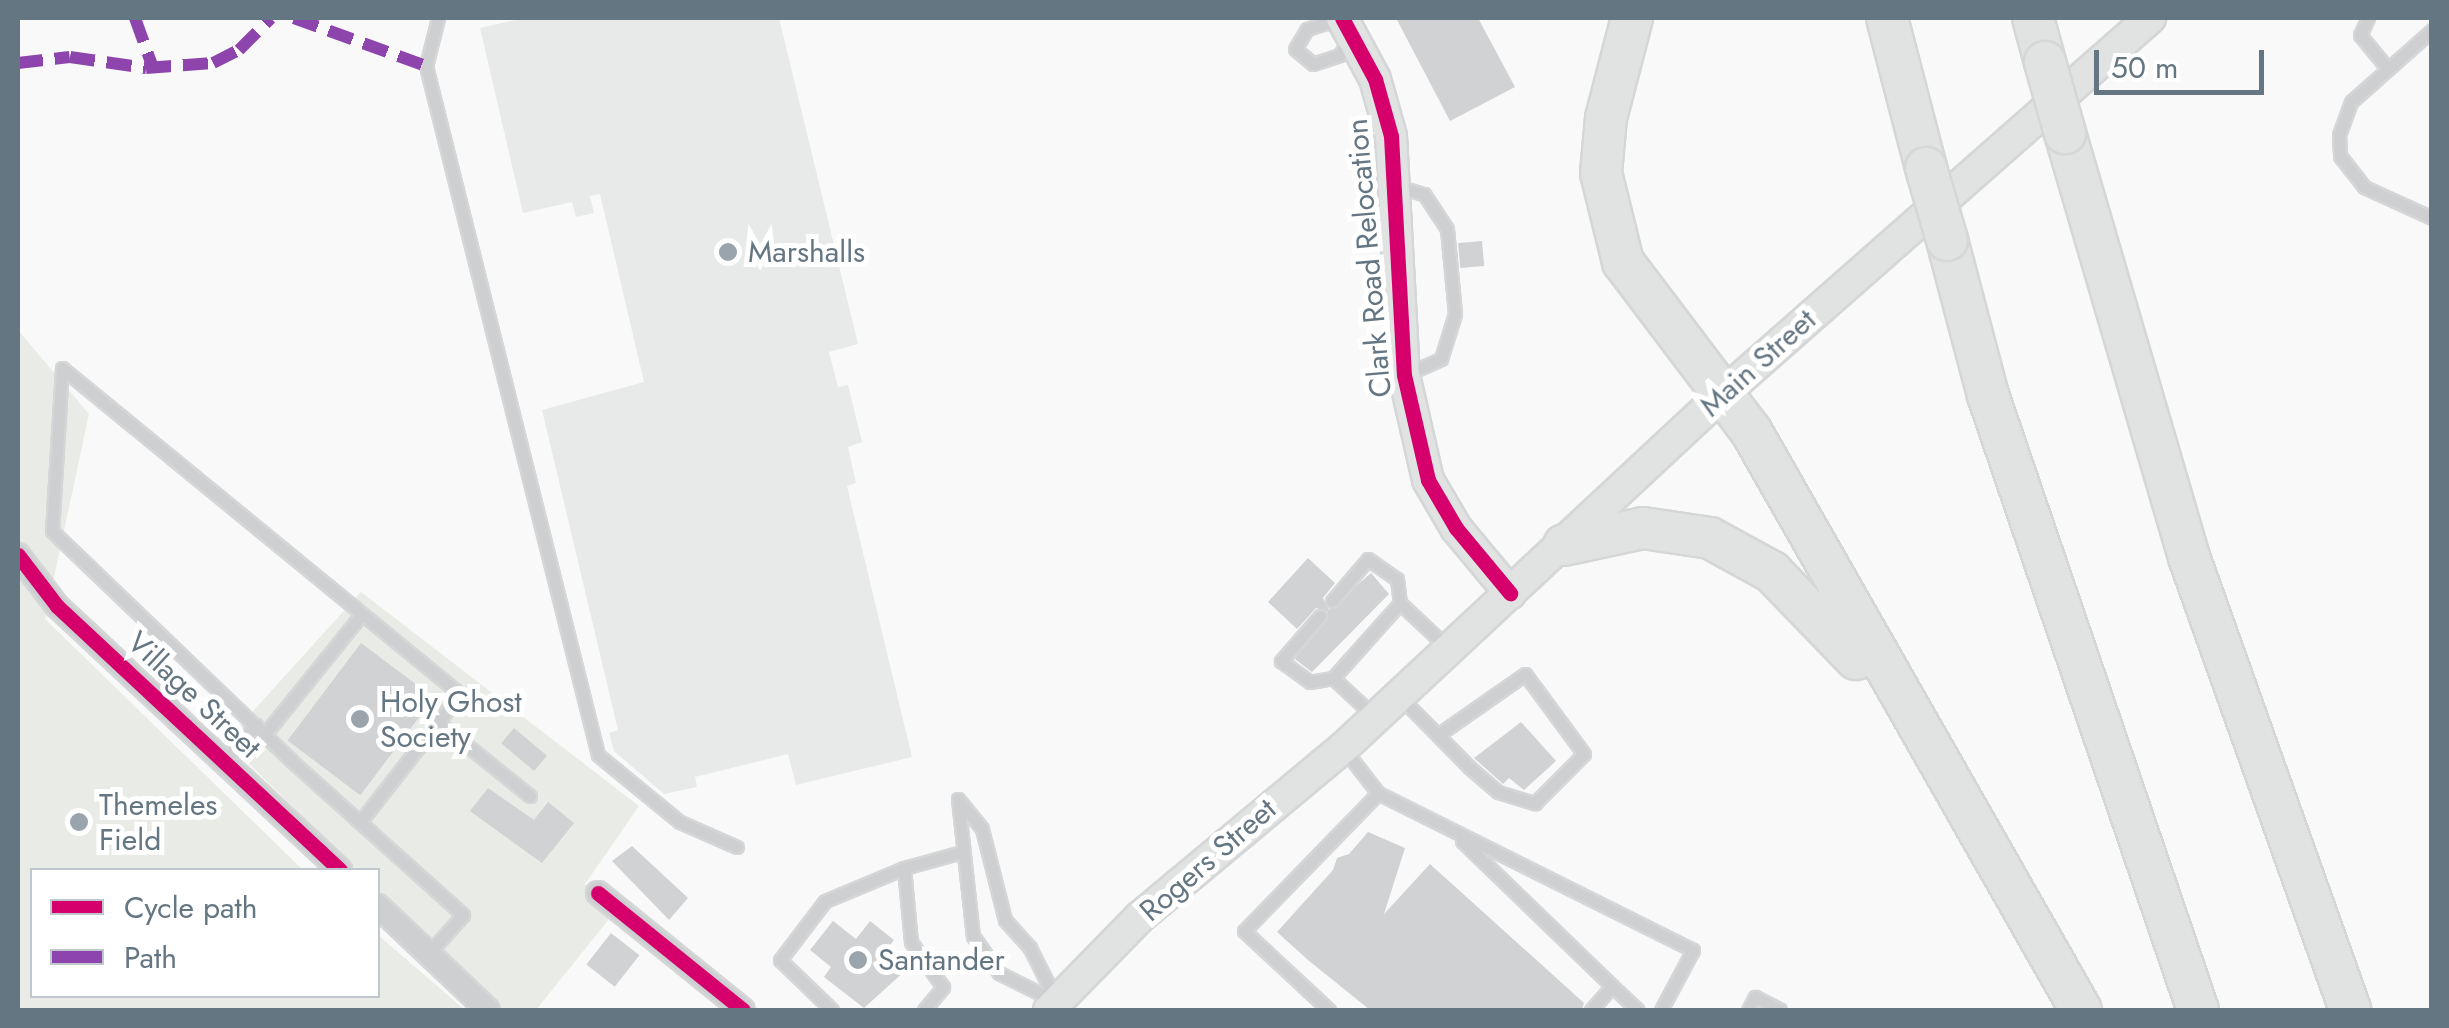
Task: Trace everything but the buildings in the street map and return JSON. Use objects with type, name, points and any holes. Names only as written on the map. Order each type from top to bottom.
[{"type":"highway","points":[[1632,18],[1604,136],[1601,173],[1610,226],[1622,262],[1655,313],[1724,393],[2082,1010]]},
{"type":"highway","points":[[1887,18],[1994,414],[2198,1010]]},
{"type":"highway","points":[[2033,18],[2189,557],[2350,1010]]},
{"type":"highway","points":[[1564,544],[1644,528],[1698,534],[1743,552],[1827,625],[1922,738]]},
{"type":"main road","name":"Main Street","points":[[1375,718],[1724,393],[2150,18]]},
{"type":"main road","name":"Clark Road Relocation","points":[[1347,26],[1384,106],[1394,185],[1404,374],[1428,480],[1456,528],[1510,593]]},
{"type":"main road","name":"Rogers Street","points":[[1058,1008],[1195,868],[1375,718]]},
{"type":"street","name":"Village Street","points":[[18,560],[58,606],[338,868]]},
{"type":"street","points":[[598,894],[735,1008]]},
{"type":"street","points":[[380,908],[488,1010]]},
{"type":"lane","points":[[438,18],[426,66],[598,755],[680,822],[737,847]]},
{"type":"lane","points":[[2368,18],[2360,35],[2388,69]]},
{"type":"lane","points":[[1328,22],[1347,26],[1340,55],[1313,64],[1294,49],[1307,29],[1328,22]]},
{"type":"lane","points":[[2432,30],[2351,102],[2340,156],[2364,187],[2432,218]]},
{"type":"lane","points":[[1394,185],[1424,194],[1437,208],[1447,229],[1454,314],[1441,359],[1424,372],[1404,374]]},
{"type":"lane","points":[[360,822],[460,694],[62,368],[52,530],[260,730],[360,822],[463,915],[428,954]]},
{"type":"lane","points":[[1332,602],[1368,559],[1397,579],[1400,603],[1449,649]]},
{"type":"lane","points":[[1320,616],[1281,661],[1310,682],[1333,678],[1400,603]]},
{"type":"lane","points":[[225,760],[260,730],[362,614]]},
{"type":"lane","points":[[1399,696],[1438,735],[1498,792],[1535,803],[1584,754],[1526,674],[1438,735]]},
{"type":"lane","points":[[1333,678],[1375,718]]},
{"type":"lane","points":[[438,722],[530,796]]},
{"type":"lane","points":[[1343,748],[1378,794],[1693,950],[1662,1010]]},
{"type":"lane","points":[[1329,1010],[1244,931],[1378,794]]},
{"type":"lane","points":[[958,799],[982,829],[1005,920],[1030,948],[1058,1008],[999,974],[982,953],[967,920],[958,799]]},
{"type":"lane","points":[[1452,831],[1638,1010]]},
{"type":"lane","points":[[832,1010],[780,960],[826,900],[904,868],[962,852]]},
{"type":"lane","points":[[904,868],[912,942],[944,988],[924,1010]]},
{"type":"lane","points":[[1591,1010],[1612,986]]},
{"type":"lane","points":[[1748,1010],[1754,998],[1780,1010]]},
{"type":"shaded area","points":[[525,18],[779,18],[858,344],[829,352],[838,387],[848,385],[862,442],[848,447],[856,483],[847,486],[912,757],[796,785],[788,754],[695,777],[697,787],[664,794],[614,751],[609,733],[618,730],[542,410],[644,382],[600,194],[590,196],[594,213],[576,217],[572,202],[523,213],[480,28]]},
{"type":"shaded area","points":[[18,330],[89,414],[45,619],[301,868],[30,868],[30,998],[380,998],[380,937],[465,1010],[18,1010]]},
{"type":"shaded area","points":[[361,592],[639,806],[585,884],[609,919],[536,1010],[498,1010],[380,893],[380,868],[355,868],[226,741]]},
{"type":"marked path","points":[[135,18],[153,68]]},
{"type":"marked path","points":[[18,63],[70,57],[146,68],[213,63],[239,50],[271,18]]},
{"type":"marked path","points":[[294,18],[426,66]]},
{"type":"cycle path","points":[[1342,18],[1375,79],[1391,136],[1404,375],[1428,480],[1456,528],[1510,593]]},
{"type":"cycle path","points":[[18,555],[57,606],[338,868]]},
{"type":"cycle path","points":[[598,893],[743,1010]]},
{"type":"place","name":"Marshalls","points":[[728,252]]},
{"type":"place","name":"Holy Ghost Society","points":[[360,719]]},
{"type":"place","name":"Themeles Field","points":[[79,822]]},
{"type":"place","name":"Santander","points":[[858,960]]}]
